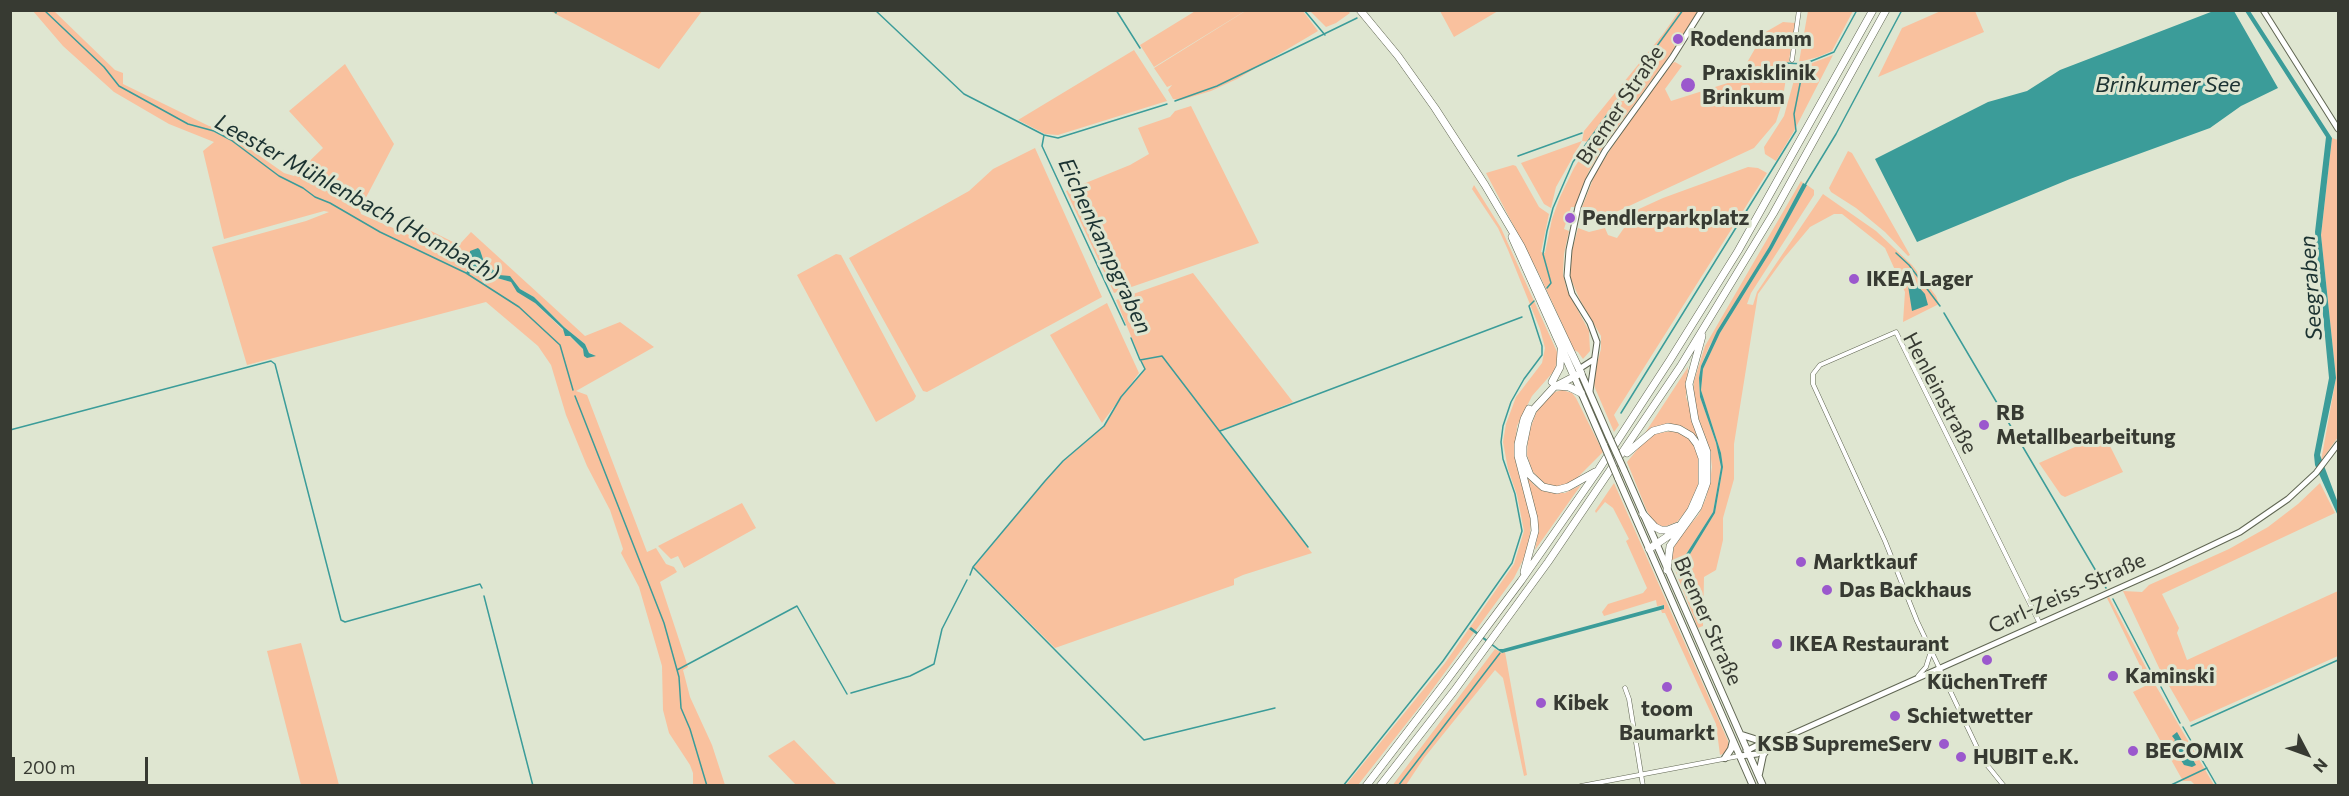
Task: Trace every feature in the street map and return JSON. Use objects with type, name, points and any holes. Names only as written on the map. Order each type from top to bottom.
[{"type":"highway","points":[[1360,10],[1398,56],[1435,108],[1521,246],[1540,284],[1577,372]]},
{"type":"highway","points":[[1366,786],[1521,581],[1599,469],[1738,251],[1873,10]]},
{"type":"highway","points":[[1380,786],[1490,643],[1620,458],[1706,325],[1773,214],[1886,10]]},
{"type":"highway","points":[[1508,226],[1561,347],[1577,372]]},
{"type":"highway","points":[[1667,570],[1668,552],[1674,538],[1690,521],[1707,482],[1707,452],[1695,420],[1689,384],[1706,325]]},
{"type":"highway","points":[[1561,347],[1560,368],[1553,384],[1533,410],[1524,435],[1524,457],[1530,475],[1543,487],[1561,490],[1599,469]]},
{"type":"highway","points":[[1521,581],[1535,531],[1534,518],[1518,456],[1519,438],[1530,407],[1541,392],[1577,372]]},
{"type":"highway","points":[[1553,384],[1581,393]]},
{"type":"highway","points":[[1620,458],[1648,435],[1662,428],[1679,429],[1691,436],[1700,448],[1703,472],[1700,490],[1684,520],[1674,532],[1649,549]]},
{"type":"highway","points":[[1643,514],[1655,527],[1665,530],[1674,528],[1684,520]]},
{"type":"highway","points":[[1656,545],[1674,538]]},
{"type":"main road","name":"Bremer Straße","points":[[1590,393],[1598,347],[1595,333],[1574,297],[1567,276],[1569,250],[1578,207],[1588,181],[1605,151],[1672,58],[1702,10]]},
{"type":"main road","points":[[2263,10],[2338,129]]},
{"type":"main road","points":[[1577,372],[1594,361]]},
{"type":"main road","name":"Bremer Straße","points":[[1577,372],[1590,393],[1763,786]]},
{"type":"main road","name":"Bremer Straße","points":[[1577,372],[1581,393],[1753,786]]},
{"type":"main road","name":"Carl-Zeiss-Straße","points":[[1740,756],[2040,624],[2240,532],[2278,508],[2316,473],[2338,444]]},
{"type":"main road","points":[[1742,735],[1766,745],[1759,775]]},
{"type":"main road","points":[[1725,758],[1733,741]]},
{"type":"street","points":[[1792,60],[1799,10]]},
{"type":"street","name":"Henleinstraße","points":[[2004,786],[1983,760],[1931,651],[1813,384],[1813,374],[1820,365],[1896,332],[2040,624]]},
{"type":"street","points":[[1917,678],[1926,667],[1931,651]]},
{"type":"street","points":[[1625,688],[1629,699],[1643,786]]},
{"type":"street","points":[[1581,786],[1740,756]]},
{"type":"shaded area","points":[[702,10],[659,69],[550,11]]},
{"type":"shaded area","points":[[1197,10],[1245,11],[1154,67],[1140,45]]},
{"type":"shaded area","points":[[1247,10],[1303,11],[1318,31],[1237,79],[1211,91],[1181,100],[1173,99],[1168,90],[1172,85],[1167,87],[1154,68]]},
{"type":"shaded area","points":[[1943,10],[1975,11],[1984,32],[1878,77],[1902,28]]},
{"type":"shaded area","points":[[33,11],[54,11],[115,70],[123,73],[123,84],[209,126],[220,128],[284,173],[294,176],[323,148],[289,111],[345,64],[394,144],[360,209],[361,214],[416,238],[423,227],[459,245],[471,232],[585,336],[620,322],[654,347],[576,391],[587,395],[647,552],[656,548],[666,564],[674,567],[677,572],[660,582],[688,667],[683,670],[690,697],[712,745],[725,785],[693,785],[690,765],[669,733],[663,710],[662,666],[639,587],[621,553],[623,549],[610,510],[587,466],[566,415],[551,365],[538,346],[486,302],[247,365],[212,247],[306,221],[329,212],[324,211],[224,239],[203,151],[214,142],[169,124],[114,92],[63,46]],"holes":[[[480,250],[484,262],[499,275],[514,282],[520,289],[534,297],[585,344],[589,353],[593,354],[585,356],[583,349],[511,282],[497,278],[482,265],[466,273]]]},
{"type":"shaded area","points":[[1310,11],[1348,11],[1350,13],[1326,27]]},
{"type":"shaded area","points":[[1440,11],[1498,11],[1454,37]]},
{"type":"shaded area","points":[[1679,11],[1698,11],[1674,45],[1676,47],[1603,147],[1589,171],[1575,207],[1571,207],[1564,229],[1569,231],[1563,274],[1567,290],[1589,331],[1590,351],[1583,359],[1574,350],[1542,280],[1486,173],[1516,166],[1539,207],[1549,214],[1541,252],[1545,253],[1552,219],[1560,197],[1574,168],[1591,142],[1582,141],[1584,131]]},
{"type":"shaded area","points":[[1808,11],[1853,11],[1832,51],[1799,62]]},
{"type":"shaded area","points":[[1783,22],[1795,23],[1782,103],[1776,122],[1754,148],[1601,219],[1584,220],[1585,217],[1582,217],[1581,210],[1595,174],[1629,120],[1672,63],[1675,62],[1682,66],[1665,89],[1671,101],[1737,80],[1764,33]]},
{"type":"shaded area","points":[[1134,50],[1167,101],[1058,135],[1045,134],[1018,120]]},
{"type":"shaded area","points":[[1833,55],[1776,161],[1765,154],[1764,147],[1784,116],[1798,66]]},
{"type":"shaded area","points":[[1191,106],[1259,243],[1114,293],[1066,191],[1130,165],[1149,154],[1138,128],[1170,117],[1175,111]]},
{"type":"shaded area","points":[[2332,138],[2338,140],[2338,437],[2321,461],[2336,378],[2321,235]]},
{"type":"shaded area","points":[[1582,141],[1556,187],[1551,208],[1544,204],[1521,163]]},
{"type":"shaded area","points":[[1035,148],[1102,297],[927,392],[923,391],[849,258],[969,191],[993,169]]},
{"type":"shaded area","points":[[1848,151],[1852,153],[1910,255],[1908,256],[1885,232],[1856,208],[1831,192],[1829,188]]},
{"type":"shaded area","points":[[1748,167],[1758,168],[1767,173],[1614,415],[1619,425],[1614,432],[1593,378],[1601,349],[1601,336],[1580,300],[1570,277],[1571,254],[1578,228],[1589,232],[1605,228],[1608,235],[1617,238],[1624,228],[1621,218],[1628,214],[1663,198]]},
{"type":"shaded area","points":[[1801,181],[1803,183],[1769,247],[1709,347],[1701,366],[1700,397],[1716,443],[1721,467],[1713,512],[1685,556],[1685,571],[1692,589],[1690,597],[1696,593],[1687,567],[1687,559],[1715,513],[1723,467],[1721,453],[1701,390],[1703,369],[1720,333],[1772,249],[1807,185],[1814,190],[1814,195],[1751,293],[1747,304],[1753,305],[1757,292],[1823,194],[1876,231],[1912,265],[1936,296],[1939,304],[1903,322],[1905,292],[1885,248],[1842,214],[1834,214],[1810,227],[1784,258],[1758,294],[1734,444],[1734,479],[1723,518],[1723,540],[1716,570],[1704,577],[1703,626],[1698,628],[1671,560],[1675,543],[1699,514],[1706,498],[1712,467],[1710,450],[1697,414],[1693,393],[1694,381],[1705,346]]},
{"type":"shaded area","points":[[1474,185],[1501,228],[1558,354],[1555,370],[1532,396],[1517,426],[1515,449],[1517,467],[1531,519],[1529,548],[1514,578],[1421,705],[1358,785],[1345,786],[1445,663],[1514,564],[1524,531],[1503,442],[1506,424],[1516,397],[1542,363],[1545,348],[1540,329],[1508,250],[1498,228],[1472,189]]},
{"type":"shaded area","points":[[836,254],[841,255],[916,396],[914,400],[876,422],[797,275]]},
{"type":"shaded area","points":[[1193,273],[1293,402],[1219,431],[1312,553],[1243,575],[1234,579],[1234,585],[1055,648],[974,567],[1045,481],[1104,426],[1121,398],[1145,370],[1116,300]]},
{"type":"shaded area","points":[[1107,303],[1139,373],[1102,423],[1050,335]]},
{"type":"shaded area","points":[[1688,367],[1686,397],[1701,441],[1684,427],[1672,424],[1645,433]]},
{"type":"shaded area","points":[[1562,390],[1572,393],[1576,398],[1603,452],[1574,481],[1559,487],[1545,484],[1532,471],[1527,455],[1528,435],[1536,413],[1544,401],[1555,392]]},
{"type":"shaded area","points":[[1675,431],[1691,440],[1700,460],[1698,485],[1687,510],[1677,522],[1664,527],[1655,524],[1647,511],[1627,462],[1645,440],[1657,433]]},
{"type":"shaded area","points":[[2104,434],[2123,472],[2065,497],[2061,495],[2039,463]]},
{"type":"shaded area","points":[[1525,473],[1534,485],[1546,492],[1565,493],[1581,485],[1535,550],[1538,533],[1537,517]]},
{"type":"shaded area","points":[[1614,483],[1728,741],[1729,748],[1725,753],[1720,755],[1716,724],[1665,613],[1662,613],[1664,605],[1657,606],[1656,600],[1604,616],[1602,612],[1608,604],[1643,593],[1647,588],[1626,541],[1629,539],[1613,508],[1605,502],[1596,513],[1595,511]]},
{"type":"shaded area","points":[[2320,483],[2335,513],[2162,594],[2179,628],[2177,633],[2187,660],[2338,591],[2338,656],[2190,722],[2161,672],[2123,591],[2142,592],[2149,585],[2229,549],[2268,527],[2298,504]]},
{"type":"shaded area","points":[[742,503],[756,528],[684,568],[678,556],[671,559],[658,546]]},
{"type":"shaded area","points":[[2109,597],[2153,681],[2214,785],[2195,785],[2191,781],[2183,781],[2133,692],[2149,684],[2107,598]]},
{"type":"shaded area","points":[[301,643],[339,785],[301,785],[267,651]]},
{"type":"shaded area","points":[[1495,649],[1502,653],[1505,652],[1527,775],[1524,776],[1503,678],[1495,670],[1424,758],[1406,785],[1392,786]]},
{"type":"shaded area","points":[[794,740],[837,785],[796,785],[768,756]]},
{"type":"water","name":"Brinkumer See","points":[[2216,10],[2234,11],[2278,88],[2241,106],[2210,128],[2070,179],[1917,242],[1875,159],[1988,102],[2027,91],[2060,70]]},
{"type":"water","points":[[2245,11],[2250,11],[2332,138],[2321,235],[2336,378],[2320,455],[2338,503],[2338,516],[2315,465],[2314,455],[2329,378],[2315,232],[2326,137]]},
{"type":"water","points":[[1803,183],[1807,185],[1772,249],[1720,333],[1703,369],[1701,390],[1721,453],[1723,467],[1715,513],[1687,559],[1687,567],[1696,593],[1690,597],[1688,594],[1692,589],[1685,571],[1685,556],[1713,512],[1721,467],[1716,443],[1700,397],[1701,366],[1717,331],[1769,247]]},
{"type":"water","points":[[478,248],[484,262],[499,275],[510,276],[520,289],[534,297],[585,344],[589,353],[596,356],[587,358],[584,356],[583,349],[570,336],[565,336],[563,329],[535,303],[517,292],[511,282],[497,278],[482,265],[469,275],[466,273],[472,263],[469,258],[470,251]]},
{"type":"water","points":[[1906,273],[1925,294],[1928,305],[1912,311]]},
{"type":"water","points":[[1664,605],[1664,609],[1502,653],[1469,629],[1471,627],[1499,649],[1503,649]]},
{"type":"water","points":[[2177,732],[2196,765],[2192,767],[2184,765],[2174,749],[2172,744],[2175,740],[2172,736]]},
{"type":"waterway","name":"Leester Mühlenbach (Hombach)","points":[[44,10],[104,67],[119,86],[188,124],[214,131],[231,140],[279,176],[315,197],[330,203],[380,232],[466,273],[519,307],[560,345],[573,390]]},
{"type":"waterway","points":[[554,11],[556,13],[557,10]]},
{"type":"waterway","points":[[875,10],[964,94],[1044,135],[1058,138],[1167,104]]},
{"type":"waterway","points":[[1116,10],[1140,48]]},
{"type":"waterway","points":[[1304,10],[1325,35]]},
{"type":"waterway","points":[[1547,288],[1551,283],[1543,254],[1547,231],[1553,208],[1573,162],[1683,10]]},
{"type":"waterway","points":[[1778,81],[1781,66],[1785,63],[1804,64],[1834,52],[1857,10]]},
{"type":"waterway","points":[[1805,185],[1836,134],[1902,10]]},
{"type":"waterway","points":[[1175,101],[1217,86],[1357,18]]},
{"type":"waterway","points":[[1621,413],[1796,131],[1794,114],[1804,64]]},
{"type":"waterway","points":[[1518,156],[1582,133]]},
{"type":"waterway","name":"Eichenkampgraben","points":[[1044,135],[1042,146],[1125,325]]},
{"type":"waterway","points":[[1896,253],[1909,265],[1940,306]]},
{"type":"waterway","points":[[1343,786],[1443,661],[1512,563],[1522,531],[1515,494],[1503,459],[1501,442],[1503,426],[1511,402],[1524,379],[1542,355],[1542,346],[1529,306],[1534,301]]},
{"type":"waterway","points":[[1944,313],[2106,588]]},
{"type":"waterway","points":[[1220,431],[1522,317]]},
{"type":"waterway","name":"Eichenkampgraben","points":[[1131,338],[1140,360],[1162,356],[1308,547]]},
{"type":"waterway","points":[[10,430],[271,361],[275,364],[341,620],[345,622],[480,584],[482,588]]},
{"type":"waterway","points":[[970,575],[973,567],[1045,481],[1063,461],[1104,426],[1121,397],[1145,369],[1141,361]]},
{"type":"waterway","name":"Leester Mühlenbach (Hombach)","points":[[575,396],[664,623],[679,677],[681,708],[690,729],[707,786]]},
{"type":"waterway","points":[[973,567],[1144,740],[1275,708]]},
{"type":"waterway","points":[[851,693],[910,676],[934,664],[942,629],[967,580]]},
{"type":"waterway","points":[[484,596],[533,786]]},
{"type":"waterway","points":[[2113,599],[2155,679]]},
{"type":"waterway","points":[[677,670],[797,606],[847,694]]},
{"type":"waterway","points":[[1398,786],[1500,653]]},
{"type":"waterway","points":[[2191,726],[2338,660]]},
{"type":"waterway","points":[[2161,687],[2180,723]]},
{"type":"waterway","points":[[2183,727],[2217,786]]},
{"type":"waterway","points":[[2169,786],[2207,768]]},
{"type":"place","name":"Rodendamm","points":[[1678,39]]},
{"type":"place","name":"Praxisklinik Brinkum","points":[[1688,85]]},
{"type":"place","name":"Pendlerparkplatz","points":[[1570,218]]},
{"type":"place","name":"IKEA Lager","points":[[1854,279]]},
{"type":"place","name":"RB Metallbearbeitung","points":[[1984,425]]},
{"type":"place","name":"Marktkauf","points":[[1801,562]]},
{"type":"place","name":"Das Backhaus","points":[[1827,590]]},
{"type":"place","name":"IKEA Restaurant","points":[[1777,644]]},
{"type":"place","name":"KüchenTreff","points":[[1987,660]]},
{"type":"place","name":"Kaminski","points":[[2113,676]]},
{"type":"place","name":"toom Baumarkt","points":[[1667,687]]},
{"type":"place","name":"Kibek","points":[[1541,703]]},
{"type":"place","name":"Schietwetter","points":[[1895,716]]},
{"type":"place","name":"KSB SupremeServ","points":[[1944,744]]},
{"type":"place","name":"BECOMIX","points":[[2133,751]]},
{"type":"place","name":"HUBIT e.K.","points":[[1961,757]]},
{"type":"water label","name":"Seegraben","points":[[2311,288]]}]
